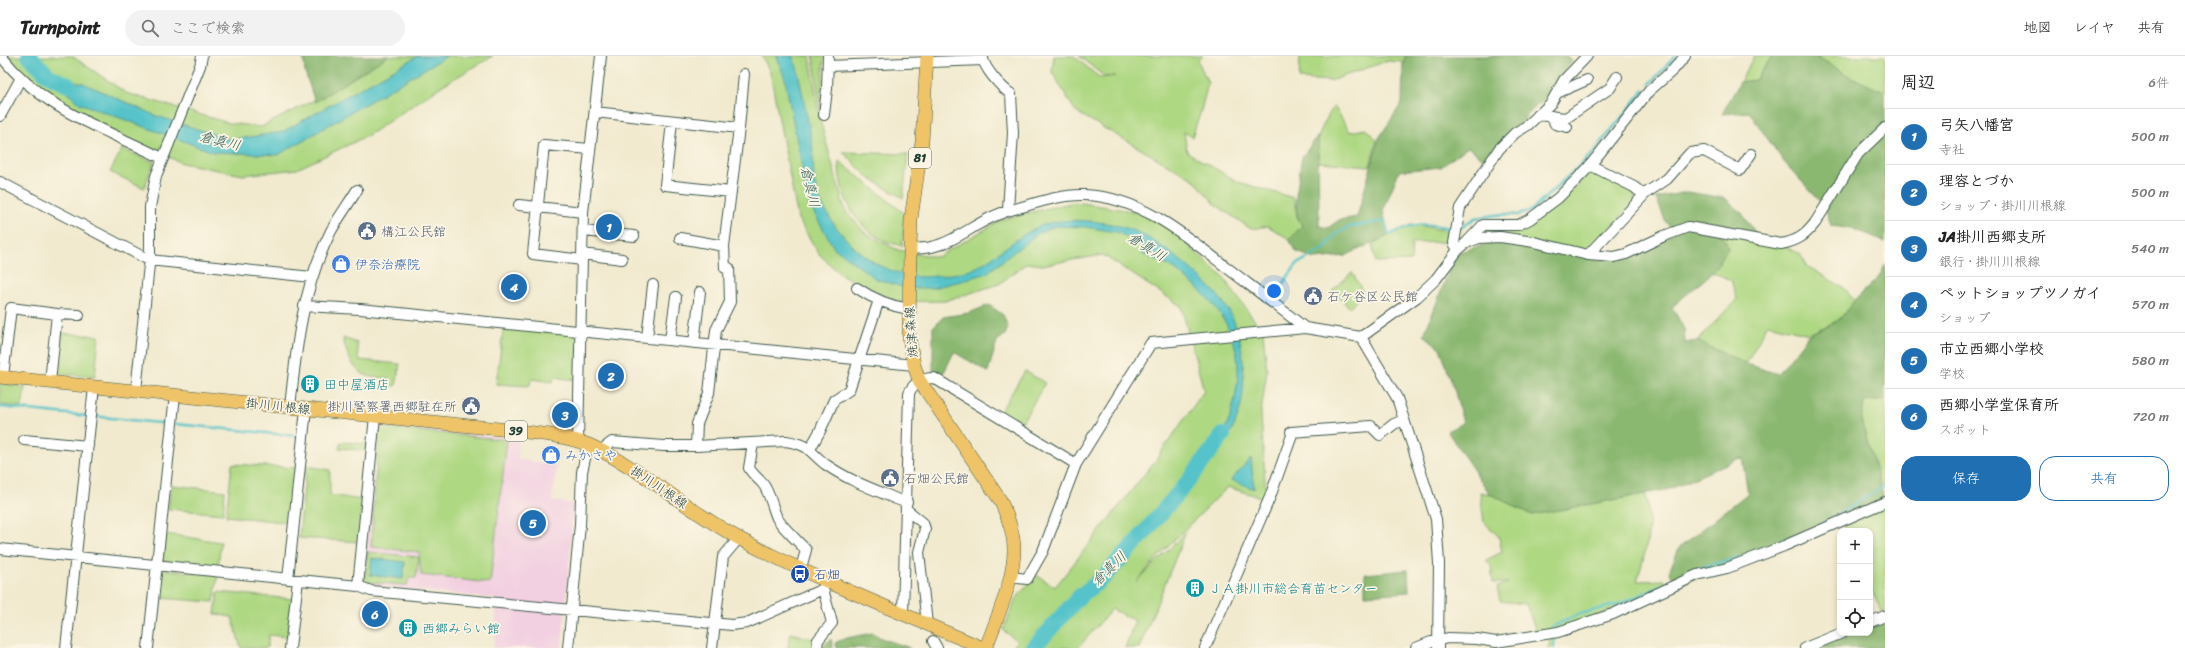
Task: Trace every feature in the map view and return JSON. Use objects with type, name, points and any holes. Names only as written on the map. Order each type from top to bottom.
[{"type":"main road","name":"焼津森線","points":[[928,59],[922,142],[911,219],[909,338],[914,365],[920,380],[1000,500],[1009,521],[1014,540],[1010,577],[985,648]]},
{"type":"main road","name":"掛川川根線","points":[[2,377],[290,408],[515,430],[589,446],[619,460],[712,522],[739,538],[801,568],[825,585],[903,614],[985,648]]},
{"type":"street","points":[[1,56],[21,78],[49,102],[75,118],[163,156]]},
{"type":"street","points":[[136,391],[149,260],[150,207],[156,176],[202,56]]},
{"type":"street","points":[[568,648],[580,525],[582,472],[589,446],[581,332],[583,212],[601,56]]},
{"type":"street","points":[[1462,247],[1454,243],[1460,208],[1499,149],[1515,132],[1528,125],[1551,103],[1564,80],[1587,56]]},
{"type":"street","points":[[1010,577],[1026,580],[1043,551],[1076,464],[1151,343],[1305,328],[1360,337],[1429,287],[1462,247],[1483,225],[1518,225],[1530,219],[1558,198],[1590,166],[1649,91],[1673,70],[1685,56]]},
{"type":"street","points":[[824,115],[828,61],[983,58],[1004,90],[1011,94],[1012,133],[1008,210]]},
{"type":"street","points":[[696,446],[696,424],[709,393],[716,330],[730,302],[729,268],[726,268],[724,246],[739,128],[744,74]]},
{"type":"street","points":[[1538,115],[1566,118],[1610,88],[1616,77]]},
{"type":"street","points":[[0,116],[21,78]]},
{"type":"street","points":[[1557,93],[1587,80]]},
{"type":"street","points":[[595,112],[672,122],[739,128]]},
{"type":"street","points":[[1552,116],[1555,124],[1567,128]]},
{"type":"street","points":[[672,122],[665,185],[731,192]]},
{"type":"street","points":[[1462,247],[1479,238],[1500,237],[1534,242],[1588,255],[1614,257],[1626,254],[1664,236],[1688,227],[1781,244],[1795,242],[1807,234],[1815,223],[1861,150],[1885,128]]},
{"type":"street","points":[[590,149],[544,145],[533,254],[622,259]]},
{"type":"street","points":[[1588,255],[1644,195],[1667,179],[1690,153],[1704,151],[1740,170],[1751,154]]},
{"type":"street","points":[[1590,166],[1634,187],[1644,195]]},
{"type":"street","points":[[0,182],[149,260],[312,276]]},
{"type":"street","points":[[290,408],[298,340],[304,306],[312,276],[332,230],[357,190]]},
{"type":"street","points":[[910,255],[947,241],[982,221],[1008,210],[1058,198],[1086,195],[1137,208],[1174,227],[1305,328]]},
{"type":"street","points":[[519,205],[583,212]]},
{"type":"street","points":[[583,231],[634,236]]},
{"type":"street","points":[[680,238],[724,246]]},
{"type":"street","points":[[647,338],[653,285]]},
{"type":"street","points":[[857,288],[895,307],[909,307]]},
{"type":"street","points":[[694,343],[700,292]]},
{"type":"street","points":[[670,340],[676,297]]},
{"type":"street","points":[[810,449],[834,400],[849,390],[861,359],[879,300]]},
{"type":"street","points":[[304,306],[360,309],[914,365]]},
{"type":"street","points":[[2,377],[11,308],[57,314],[80,315]]},
{"type":"street","points":[[50,382],[57,314]]},
{"type":"street","points":[[1360,337],[1397,398],[1436,519],[1439,563],[1438,644]]},
{"type":"street","points":[[903,614],[909,393],[912,386],[920,380],[934,378],[1076,464]]},
{"type":"street","points":[[66,648],[94,387]]},
{"type":"street","points":[[148,648],[175,395]]},
{"type":"street","points":[[290,648],[293,580],[306,409]]},
{"type":"street","points":[[358,586],[376,416]]},
{"type":"street","points":[[1205,648],[1270,497],[1291,435],[1371,426],[1380,435],[1394,424],[1404,420]]},
{"type":"street","points":[[24,440],[88,446]]},
{"type":"street","points":[[589,446],[612,442],[664,446],[696,446],[786,441],[798,443],[810,449],[824,463],[858,484],[907,506],[923,523],[924,533],[919,552],[927,624]]},
{"type":"street","points":[[753,444],[749,468],[754,476],[764,485],[769,500],[773,503],[777,518],[806,550],[801,568]]},
{"type":"street","points":[[1416,648],[1438,644],[1448,638],[1477,639],[1496,642],[1558,632],[1613,614],[1697,575],[1727,568],[1784,546],[1885,502]]},
{"type":"street","points":[[712,648],[723,557],[739,538]]},
{"type":"street","points":[[0,549],[358,586],[371,590],[715,623],[747,623],[825,585],[832,623],[818,640],[817,648]]},
{"type":"street","points":[[905,571],[922,571]]},
{"type":"street","points":[[1873,621],[1885,616]]},
{"type":"street","points":[[1805,648],[1837,635]]},
{"type":"shaded area","points":[[380,424],[518,439],[518,459],[557,466],[552,501],[574,504],[562,648],[494,648],[497,599],[365,585],[362,582]]},
{"type":"green space","points":[[1,56],[72,56],[126,93],[229,123],[261,127],[328,93],[387,56],[493,56],[443,85],[367,136],[297,169],[243,175],[182,163],[54,105]]},
{"type":"green space","points":[[303,56],[388,56],[315,102],[305,72]]},
{"type":"green space","points":[[762,56],[810,56],[820,120],[845,210],[866,234],[898,250],[937,257],[1003,219],[1075,202],[1132,211],[1153,219],[1177,235],[1222,276],[1263,332],[1267,370],[1261,413],[1266,499],[1228,487],[1165,549],[1136,582],[1186,532],[1139,648],[1125,648],[1135,621],[1112,609],[1078,648],[1013,648],[1017,641],[1003,630],[1016,599],[1036,575],[1055,587],[1155,461],[1204,391],[1181,306],[1103,255],[1042,265],[1027,263],[999,284],[945,301],[898,302],[869,290],[839,273],[819,254],[798,219],[770,72]]},
{"type":"green space","points":[[813,56],[824,56],[821,112]]},
{"type":"green space","points":[[1054,56],[1074,56],[1100,78],[1115,76],[1105,77],[1079,56],[1203,56],[1198,61],[1208,83],[1201,111],[1192,137],[1184,132],[1187,152],[1238,182],[1294,198],[1297,216],[1302,226],[1289,239],[1268,226],[1251,229],[1216,205],[1193,179],[1076,112],[1052,72]]},
{"type":"green space","points":[[1300,56],[1406,56],[1403,62],[1387,61],[1330,81],[1299,79]]},
{"type":"green space","points":[[1406,56],[1567,56],[1572,61],[1545,100],[1534,107],[1490,164],[1468,147],[1441,167],[1399,171],[1383,211],[1389,235],[1345,256],[1315,259],[1295,251],[1289,239],[1302,226],[1297,216],[1296,196],[1302,157],[1318,136],[1319,226],[1328,228],[1339,220],[1357,217],[1379,138],[1402,103],[1403,62]]},
{"type":"green space","points":[[1754,56],[1772,56],[1756,80],[1740,82]]},
{"type":"green space","points":[[1772,56],[1816,56],[1849,76],[1879,90],[1885,91],[1885,243],[1859,231],[1831,226],[1825,207],[1784,162],[1749,112],[1722,114],[1740,82],[1756,80]]},
{"type":"green space","points":[[1816,56],[1885,56],[1885,91],[1868,86],[1849,77]]},
{"type":"green space","points":[[1334,106],[1350,132],[1366,129],[1377,140],[1370,166],[1319,162],[1318,145],[1320,132]]},
{"type":"green space","points":[[122,149],[154,162],[144,188],[110,172]]},
{"type":"green space","points":[[843,152],[908,154],[903,198],[869,178]]},
{"type":"green space","points":[[839,161],[905,214],[902,246],[888,242],[869,232],[854,215],[844,194],[839,172]]},
{"type":"green space","points":[[1591,172],[1635,192],[1635,202],[1590,251],[1474,236],[1490,224],[1519,228],[1564,198]]},
{"type":"green space","points":[[1687,192],[1725,198],[1741,212],[1759,238],[1717,233],[1725,240],[1728,248],[1713,272],[1672,307],[1684,329],[1685,343],[1697,341],[1746,364],[1778,374],[1809,334],[1839,320],[1855,300],[1879,277],[1885,265],[1885,399],[1864,402],[1861,420],[1885,502],[1679,585],[1669,572],[1679,548],[1748,493],[1742,457],[1670,489],[1532,515],[1490,494],[1447,431],[1463,423],[1455,392],[1440,348],[1424,335],[1456,253],[1501,240],[1598,260],[1674,233],[1666,222],[1656,198]]},
{"type":"green space","points":[[1412,224],[1449,231],[1448,242],[1412,243],[1411,261],[1376,262],[1372,244]]},
{"type":"green space","points":[[1719,233],[1781,244],[1800,254],[1807,266],[1844,288],[1855,300],[1839,320],[1809,334],[1768,324],[1746,364],[1697,341],[1737,299],[1731,280],[1712,272],[1718,266],[1728,248]]},
{"type":"green space","points":[[1352,272],[1363,292],[1350,308],[1332,291]]},
{"type":"green space","points":[[989,305],[1003,315],[1008,327],[1005,335],[997,341],[988,372],[954,352],[941,378],[933,373],[933,327],[943,317],[969,313]]},
{"type":"green space","points":[[504,324],[581,332],[580,381],[554,377],[553,382],[532,379],[529,386],[496,384]]},
{"type":"green space","points":[[59,333],[99,336],[95,377],[53,373]]},
{"type":"green space","points":[[343,338],[357,343],[359,360],[400,364],[396,386],[388,385],[388,378],[372,377],[360,372],[348,356]]},
{"type":"green space","points":[[1025,371],[1045,383],[1021,424],[1000,412]]},
{"type":"green space","points":[[0,383],[25,387],[22,407],[0,405]]},
{"type":"green space","points":[[1885,399],[1885,484],[1880,485],[1861,420],[1864,402]]},
{"type":"green space","points":[[379,427],[507,440],[490,583],[421,575],[419,552],[371,547]]},
{"type":"green space","points":[[341,442],[368,444],[367,451],[339,448]]},
{"type":"green space","points":[[232,464],[297,468],[292,523],[226,516]]},
{"type":"green space","points":[[306,466],[330,470],[330,495],[362,500],[359,542],[299,538]]},
{"type":"green space","points":[[171,485],[225,491],[223,514],[168,509]]},
{"type":"green space","points":[[1480,492],[1490,494],[1532,515],[1645,494],[1649,516],[1648,538],[1637,581],[1665,580],[1666,588],[1558,632],[1552,648],[1548,648],[1551,633],[1537,634],[1526,604],[1500,601],[1497,587],[1508,583],[1493,583],[1491,566],[1486,560],[1502,552],[1499,537],[1484,522]]},
{"type":"green space","points":[[1885,502],[1885,611],[1882,612],[1873,592],[1873,528],[1844,528],[1841,521]]},
{"type":"green space","points":[[165,534],[221,542],[218,566],[162,561]]},
{"type":"green space","points":[[368,552],[419,557],[416,578],[409,578],[407,585],[364,582]]},
{"type":"green space","points":[[161,569],[218,575],[214,602],[159,598]]},
{"type":"green space","points":[[1408,570],[1409,592],[1365,595],[1365,574]]},
{"type":"green space","points":[[218,592],[293,599],[288,637],[269,635],[267,648],[241,648],[232,617],[215,614]]},
{"type":"green space","points":[[1881,618],[1885,625],[1885,648],[1805,648],[1837,635],[1873,636],[1873,621]]},
{"type":"green space","points":[[790,633],[818,640],[817,648],[788,648]]},
{"type":"green space","points":[[873,633],[881,638],[910,648],[837,648],[835,643],[849,638]]},
{"type":"green space","points":[[831,639],[833,648],[821,648],[821,647]]},
{"type":"water","points":[[418,56],[447,56],[278,155],[213,152],[79,103],[49,76],[83,83],[154,115],[231,140],[282,132]]},
{"type":"water","points":[[777,56],[792,56],[797,67],[812,143],[815,186],[822,204],[836,227],[854,247],[865,256],[887,269],[919,277],[940,276],[963,272],[984,263],[1020,237],[1039,226],[1069,220],[1106,223],[1128,228],[1137,232],[1163,247],[1205,282],[1227,307],[1233,319],[1241,346],[1244,373],[1241,405],[1232,431],[1225,443],[1208,465],[1187,482],[1212,449],[1228,423],[1236,392],[1238,373],[1237,355],[1233,339],[1226,324],[1206,296],[1178,272],[1161,262],[1142,254],[1140,244],[1117,232],[1085,227],[1055,226],[1037,234],[987,273],[961,281],[932,288],[906,288],[876,279],[834,248],[809,204],[785,79]]},
{"type":"water","points":[[1251,458],[1254,489],[1231,480]]},
{"type":"water","points":[[372,558],[405,562],[403,579],[370,575]]},
{"type":"waterway","name":"倉真川","points":[[29,56],[49,76],[68,85]]},
{"type":"waterway","points":[[1650,84],[1675,56]]},
{"type":"waterway","points":[[1460,228],[1475,218],[1504,214],[1518,215],[1532,210],[1592,154],[1644,90]]},
{"type":"waterway","points":[[1274,296],[1297,264],[1324,249],[1336,234],[1349,227],[1385,221],[1389,235],[1420,224],[1435,225],[1453,229]]},
{"type":"waterway","points":[[0,407],[87,416]]},
{"type":"waterway","points":[[92,416],[169,424]]},
{"type":"waterway","points":[[175,424],[297,436]]},
{"type":"waterway","name":"倉真川","points":[[1033,648],[1080,596],[1103,578],[1139,539],[1186,484],[1223,435]]},
{"type":"waterway","points":[[1820,525],[1885,486]]},
{"type":"waterway","points":[[1776,544],[1794,536]]},
{"type":"waterway","points":[[1552,627],[1577,615],[1622,603],[1709,565],[1740,558]]},
{"type":"waterway","points":[[1554,648],[1555,640]]},
{"type":"place","name":"弓矢八幡宮","points":[[609,227]]},
{"type":"place","name":"構江公民舘","points":[[367,231]]},
{"type":"place","name":"伊奈治療院","points":[[341,264]]},
{"type":"place","name":"ペットショップツノガイ","points":[[514,287]]},
{"type":"place","name":"石ケ谷区公民館","points":[[1313,296]]},
{"type":"place","name":"理容とづか","points":[[611,376]]},
{"type":"place","name":"田中屋酒店","points":[[310,384]]},
{"type":"place","name":"掛川警察署西郷駐在所","points":[[471,406]]},
{"type":"place","name":"JA掛川西郷支所","points":[[565,415]]},
{"type":"place","name":"みかさや","points":[[551,455]]},
{"type":"place","name":"石畑公民館","points":[[890,478]]},
{"type":"place","name":"市立西郷小学校","points":[[533,523]]},
{"type":"place","name":"石畑","points":[[800,574]]},
{"type":"place","name":"ＪＡ掛川市総合育苗センター","points":[[1195,588]]},
{"type":"place","name":"西郷小学堂保育所","points":[[375,614]]},
{"type":"place","name":"西郷みらい館","points":[[408,628]]}]
